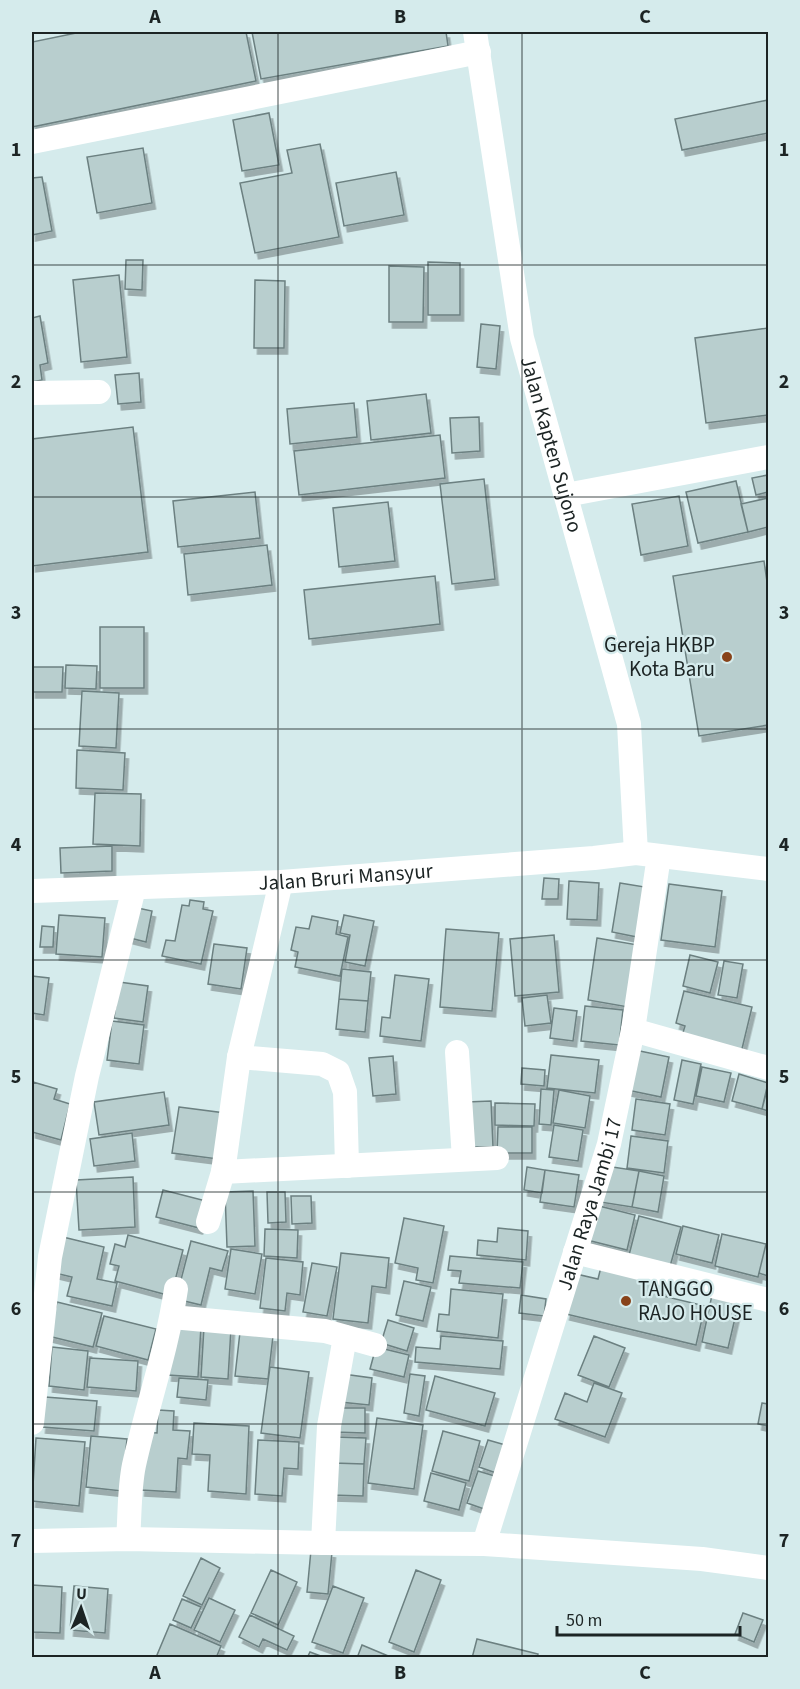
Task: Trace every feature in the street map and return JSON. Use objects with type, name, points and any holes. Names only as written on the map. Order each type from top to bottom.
[{"type":"street","points":[[32,142],[477,42]]},
{"type":"street","name":"Jalan Kapten Sujono","points":[[477,42],[522,338],[629,724],[648,854]]},
{"type":"street","points":[[32,393],[99,392]]},
{"type":"street","points":[[566,495],[768,457]]},
{"type":"street","name":"Jalan Bruri Mansyur","points":[[32,891],[281,882],[648,854],[768,870]]},
{"type":"street","name":"Jalan Raya Jambi 17","points":[[484,1544],[609,1144],[633,1030],[656,883],[648,854]]},
{"type":"street","points":[[208,1222],[223,1172],[239,1057],[281,882]]},
{"type":"street","points":[[32,1423],[50,1257],[87,1076],[135,888]]},
{"type":"street","points":[[633,1030],[768,1068]]},
{"type":"street","points":[[457,1052],[464,1160]]},
{"type":"street","points":[[239,1057],[322,1064],[338,1072],[345,1092],[347,1166]]},
{"type":"street","points":[[223,1172],[497,1158]]},
{"type":"street","points":[[575,1251],[768,1300]]},
{"type":"street","points":[[128,1539],[134,1467],[172,1317],[176,1289]]},
{"type":"street","points":[[172,1317],[324,1331],[375,1345]]},
{"type":"street","points":[[323,1543],[328,1426],[345,1337]]},
{"type":"street","points":[[32,1541],[128,1539],[484,1544],[702,1559],[768,1568]]},
{"type":"building","points":[[81,32],[246,32],[256,81],[32,127],[32,42]]},
{"type":"building","points":[[252,32],[446,32],[448,46],[261,79]]},
{"type":"building","points":[[768,100],[768,133],[682,150],[675,119]]},
{"type":"building","points":[[269,113],[279,165],[242,171],[233,120]]},
{"type":"building","points":[[320,144],[339,237],[255,253],[240,183],[292,173],[287,150]]},
{"type":"building","points":[[143,148],[152,203],[97,213],[87,157]]},
{"type":"building","points":[[396,172],[404,215],[344,226],[336,183]]},
{"type":"building","points":[[42,177],[52,231],[32,235],[32,178]]},
{"type":"building","points":[[126,260],[143,260],[142,290],[125,289]]},
{"type":"building","points":[[428,262],[460,263],[460,315],[428,315]]},
{"type":"building","points":[[389,266],[424,267],[423,322],[389,322]]},
{"type":"building","points":[[119,275],[127,357],[81,362],[73,280]]},
{"type":"building","points":[[255,280],[285,281],[284,348],[254,348]]},
{"type":"building","points":[[40,316],[48,363],[40,365],[42,380],[32,382],[32,318]]},
{"type":"building","points":[[481,324],[500,326],[496,369],[477,367]]},
{"type":"building","points":[[768,328],[768,415],[706,423],[695,338]]},
{"type":"building","points":[[139,373],[141,402],[118,404],[115,375]]},
{"type":"building","points":[[426,394],[431,433],[371,440],[367,401]]},
{"type":"building","points":[[354,403],[357,437],[290,444],[287,409]]},
{"type":"building","points":[[479,417],[480,451],[452,453],[450,418]]},
{"type":"building","points":[[133,427],[148,552],[32,566],[32,439]]},
{"type":"building","points":[[440,435],[445,478],[299,495],[294,451]]},
{"type":"building","points":[[768,475],[768,492],[756,495],[752,478]]},
{"type":"building","points":[[484,479],[495,579],[452,584],[440,484]]},
{"type":"building","points":[[736,481],[748,532],[698,543],[686,492]]},
{"type":"building","points":[[255,492],[260,538],[178,547],[173,501]]},
{"type":"building","points":[[679,496],[688,546],[641,555],[632,504]]},
{"type":"building","points":[[768,498],[768,527],[748,532],[741,504]]},
{"type":"building","points":[[388,502],[395,561],[339,567],[333,508]]},
{"type":"building","points":[[267,545],[272,585],[188,595],[184,554]]},
{"type":"building","name":"Gereja HKBP Kota Baru","points":[[764,561],[768,589],[768,725],[699,736],[673,576]]},
{"type":"building","points":[[435,576],[440,624],[309,639],[304,590]]},
{"type":"building","points":[[100,627],[144,627],[144,688],[100,688]]},
{"type":"building","points":[[66,665],[97,666],[96,689],[65,688]]},
{"type":"building","points":[[32,667],[63,667],[62,692],[32,692]]},
{"type":"building","points":[[82,691],[119,693],[116,748],[79,746]]},
{"type":"building","points":[[77,750],[125,753],[123,790],[76,788]]},
{"type":"building","points":[[95,793],[141,794],[140,846],[93,844]]},
{"type":"building","points":[[112,846],[112,871],[61,873],[60,848]]},
{"type":"building","points":[[544,878],[559,879],[558,899],[542,899]]},
{"type":"building","points":[[569,881],[599,883],[597,920],[567,919]]},
{"type":"building","points":[[620,883],[651,888],[642,938],[612,932]]},
{"type":"building","points":[[669,884],[722,891],[715,947],[661,940]]},
{"type":"building","points":[[190,900],[204,902],[203,909],[213,911],[201,964],[162,956],[166,940],[175,941],[182,905],[189,906]]},
{"type":"building","points":[[133,907],[152,911],[146,942],[126,937]]},
{"type":"building","points":[[59,915],[105,918],[102,957],[56,954]]},
{"type":"building","points":[[344,915],[374,921],[365,966],[345,962],[350,935],[340,933]]},
{"type":"building","points":[[312,916],[338,921],[336,934],[348,937],[340,976],[295,967],[298,952],[291,950],[296,927],[309,929]]},
{"type":"building","points":[[42,926],[54,927],[53,947],[40,947]]},
{"type":"building","points":[[446,929],[499,933],[492,1011],[440,1007]]},
{"type":"building","points":[[554,935],[559,992],[515,996],[510,939]]},
{"type":"building","points":[[597,938],[638,945],[628,1007],[588,1000]]},
{"type":"building","points":[[214,944],[247,948],[241,989],[208,984]]},
{"type":"building","points":[[690,955],[718,962],[710,993],[683,986]]},
{"type":"building","points":[[724,961],[743,964],[737,998],[718,995]]},
{"type":"building","points":[[342,969],[371,972],[368,1001],[339,999]]},
{"type":"building","points":[[395,975],[429,979],[421,1041],[380,1036],[382,1017],[390,1018]]},
{"type":"building","points":[[32,976],[49,978],[44,1015],[32,1013]]},
{"type":"building","points":[[119,982],[148,986],[143,1022],[114,1018]]},
{"type":"building","points":[[684,991],[752,1007],[741,1053],[681,1039],[685,1026],[676,1023]]},
{"type":"building","points":[[547,995],[551,1023],[525,1026],[522,998]]},
{"type":"building","points":[[339,999],[368,1001],[365,1032],[336,1029]]},
{"type":"building","points":[[585,1006],[623,1010],[619,1045],[581,1041]]},
{"type":"building","points":[[554,1008],[577,1011],[573,1041],[550,1038]]},
{"type":"building","points":[[112,1021],[144,1025],[139,1064],[107,1060]]},
{"type":"building","points":[[635,1050],[669,1057],[661,1097],[627,1090]]},
{"type":"building","points":[[551,1055],[599,1060],[595,1093],[547,1088]]},
{"type":"building","points":[[393,1056],[396,1094],[373,1096],[369,1058]]},
{"type":"building","points":[[682,1060],[701,1064],[693,1104],[674,1100]]},
{"type":"building","points":[[702,1067],[731,1073],[724,1102],[696,1096]]},
{"type":"building","points":[[522,1068],[545,1070],[544,1086],[521,1084]]},
{"type":"building","points":[[739,1074],[768,1083],[762,1109],[732,1101]]},
{"type":"building","points":[[33,1082],[57,1089],[54,1099],[70,1104],[61,1140],[32,1132]]},
{"type":"building","points":[[768,1086],[768,1111],[762,1109]]},
{"type":"building","points":[[541,1089],[554,1090],[551,1125],[539,1124]]},
{"type":"building","points":[[559,1090],[590,1096],[585,1128],[553,1123]]},
{"type":"building","points":[[164,1092],[169,1125],[99,1135],[94,1102]]},
{"type":"building","points":[[636,1099],[670,1104],[665,1135],[632,1130]]},
{"type":"building","points":[[491,1101],[493,1147],[468,1147],[466,1102]]},
{"type":"building","points":[[495,1103],[535,1104],[534,1126],[495,1125]]},
{"type":"building","points":[[179,1107],[225,1113],[218,1159],[172,1153]]},
{"type":"building","points":[[554,1125],[583,1130],[578,1161],[549,1157]]},
{"type":"building","points":[[498,1127],[532,1127],[532,1153],[497,1153]]},
{"type":"building","points":[[132,1133],[135,1161],[94,1166],[90,1139]]},
{"type":"building","points":[[631,1136],[668,1141],[664,1173],[627,1168]]},
{"type":"building","points":[[606,1166],[639,1171],[632,1207],[600,1202]]},
{"type":"building","points":[[527,1167],[545,1170],[542,1193],[524,1190]]},
{"type":"building","points":[[545,1170],[579,1175],[574,1207],[540,1202]]},
{"type":"building","points":[[639,1171],[664,1176],[658,1212],[632,1207]]},
{"type":"building","points":[[133,1177],[135,1227],[79,1230],[76,1180]]},
{"type":"building","points":[[163,1190],[206,1201],[199,1228],[156,1217]]},
{"type":"building","points":[[253,1191],[255,1246],[227,1247],[225,1192]]},
{"type":"building","points":[[267,1192],[285,1192],[286,1222],[268,1223]]},
{"type":"building","points":[[291,1196],[311,1196],[312,1223],[292,1224]]},
{"type":"building","points":[[595,1205],[635,1215],[627,1250],[587,1240]]},
{"type":"building","points":[[639,1216],[681,1227],[669,1270],[628,1259]]},
{"type":"building","points":[[404,1218],[444,1226],[433,1283],[416,1280],[418,1268],[395,1263]]},
{"type":"building","points":[[683,1226],[719,1235],[712,1263],[676,1254]]},
{"type":"building","points":[[498,1228],[528,1231],[526,1260],[477,1255],[478,1240],[497,1242]]},
{"type":"building","points":[[265,1229],[298,1230],[297,1258],[264,1256]]},
{"type":"building","points":[[722,1234],[766,1244],[758,1277],[715,1266]]},
{"type":"building","points":[[128,1235],[183,1250],[171,1296],[115,1281],[119,1266],[110,1264],[115,1244],[125,1247]]},
{"type":"building","points":[[63,1237],[104,1247],[97,1279],[117,1283],[112,1306],[67,1296],[72,1277],[55,1273]]},
{"type":"building","points":[[191,1241],[228,1251],[222,1271],[210,1268],[201,1305],[176,1299]]},
{"type":"building","points":[[766,1244],[768,1245],[768,1276],[759,1273]]},
{"type":"building","points":[[231,1249],[262,1254],[255,1294],[225,1289]]},
{"type":"building","points":[[341,1253],[389,1258],[386,1288],[372,1286],[368,1323],[333,1319]]},
{"type":"building","points":[[450,1256],[523,1262],[520,1288],[459,1283],[461,1271],[448,1270]]},
{"type":"building","points":[[266,1258],[303,1262],[300,1295],[287,1293],[285,1311],[260,1308]]},
{"type":"building","points":[[312,1263],[337,1267],[327,1316],[303,1312]]},
{"type":"building","name":"TANGGO RAJO HOUSE","points":[[601,1267],[666,1283],[663,1296],[705,1306],[696,1345],[566,1314],[576,1274],[598,1279]]},
{"type":"building","points":[[404,1281],[431,1287],[423,1321],[396,1315]]},
{"type":"building","points":[[451,1289],[503,1294],[498,1338],[437,1331],[439,1314],[449,1315]]},
{"type":"building","points":[[521,1295],[546,1299],[544,1316],[519,1313]]},
{"type":"building","points":[[712,1295],[739,1301],[728,1348],[702,1342]]},
{"type":"building","points":[[57,1302],[102,1313],[93,1347],[48,1336]]},
{"type":"building","points":[[104,1316],[156,1329],[148,1360],[96,1346]]},
{"type":"building","points":[[388,1320],[414,1328],[407,1351],[381,1343]]},
{"type":"building","points":[[172,1324],[201,1326],[198,1377],[168,1375]]},
{"type":"building","points":[[204,1327],[231,1328],[228,1379],[201,1377]]},
{"type":"building","points":[[240,1332],[273,1336],[268,1379],[235,1376]]},
{"type":"building","points":[[441,1336],[503,1341],[500,1369],[415,1362],[416,1347],[440,1349]]},
{"type":"building","points":[[594,1336],[625,1348],[609,1387],[578,1375]]},
{"type":"building","points":[[52,1347],[88,1351],[84,1390],[49,1386]]},
{"type":"building","points":[[376,1347],[409,1355],[404,1377],[370,1369]]},
{"type":"building","points":[[90,1358],[138,1361],[136,1391],[87,1387]]},
{"type":"building","points":[[270,1367],[309,1372],[300,1438],[261,1433]]},
{"type":"building","points":[[343,1374],[372,1378],[369,1405],[340,1402]]},
{"type":"building","points":[[410,1374],[425,1376],[419,1416],[404,1413]]},
{"type":"building","points":[[435,1376],[495,1393],[485,1426],[426,1410]]},
{"type":"building","points":[[179,1378],[208,1380],[206,1400],[177,1397]]},
{"type":"building","points":[[594,1383],[622,1393],[605,1437],[555,1419],[565,1393],[587,1402]]},
{"type":"building","points":[[45,1397],[97,1401],[94,1431],[42,1427]]},
{"type":"building","points":[[762,1403],[768,1404],[768,1426],[758,1424]]},
{"type":"building","points":[[334,1408],[365,1408],[365,1433],[334,1432]]},
{"type":"building","points":[[158,1410],[174,1411],[173,1430],[190,1431],[187,1459],[178,1458],[176,1492],[141,1490],[145,1432],[157,1433]]},
{"type":"building","points":[[377,1418],[423,1425],[414,1489],[368,1483]]},
{"type":"building","points":[[194,1423],[249,1426],[246,1494],[208,1491],[210,1455],[192,1454]]},
{"type":"building","points":[[443,1431],[480,1441],[469,1481],[432,1471]]},
{"type":"building","points":[[91,1436],[127,1439],[122,1491],[86,1487]]},
{"type":"building","points":[[334,1437],[366,1438],[364,1464],[333,1463]]},
{"type":"building","points":[[36,1438],[85,1442],[79,1506],[32,1501]]},
{"type":"building","points":[[258,1440],[299,1442],[298,1469],[284,1468],[282,1496],[255,1494]]},
{"type":"building","points":[[488,1440],[509,1446],[499,1474],[479,1467]]},
{"type":"building","points":[[333,1463],[364,1464],[363,1496],[331,1495]]},
{"type":"building","points":[[478,1471],[498,1477],[487,1510],[467,1503]]},
{"type":"building","points":[[431,1473],[466,1483],[459,1510],[424,1501]]},
{"type":"building","points":[[311,1550],[332,1552],[328,1594],[307,1592]]},
{"type":"building","points":[[201,1558],[220,1568],[202,1605],[183,1596]]},
{"type":"building","points":[[271,1570],[297,1582],[278,1625],[251,1613]]},
{"type":"building","points":[[416,1570],[441,1580],[414,1652],[389,1642]]},
{"type":"building","points":[[32,1585],[62,1587],[60,1633],[32,1632]]},
{"type":"building","points":[[74,1586],[108,1589],[105,1633],[70,1630]]},
{"type":"building","points":[[333,1586],[364,1598],[343,1653],[312,1642]]},
{"type":"building","points":[[209,1598],[235,1610],[220,1642],[194,1630]]},
{"type":"building","points":[[182,1599],[201,1607],[191,1628],[173,1620]]},
{"type":"building","points":[[743,1613],[763,1620],[754,1642],[735,1634]]},
{"type":"building","points":[[250,1615],[294,1636],[287,1650],[263,1639],[259,1647],[239,1637]]},
{"type":"building","points":[[170,1624],[221,1646],[216,1658],[163,1658],[157,1655]]},
{"type":"building","points":[[477,1639],[538,1654],[537,1658],[472,1658]]},
{"type":"building","points":[[362,1645],[393,1658],[357,1658]]},
{"type":"building","points":[[310,1652],[326,1658],[307,1658]]},
{"type":"place","name":"Gereja HKBP Kota Baru","points":[[727,657]]},
{"type":"place","name":"TANGGO RAJO HOUSE","points":[[626,1301]]}]
